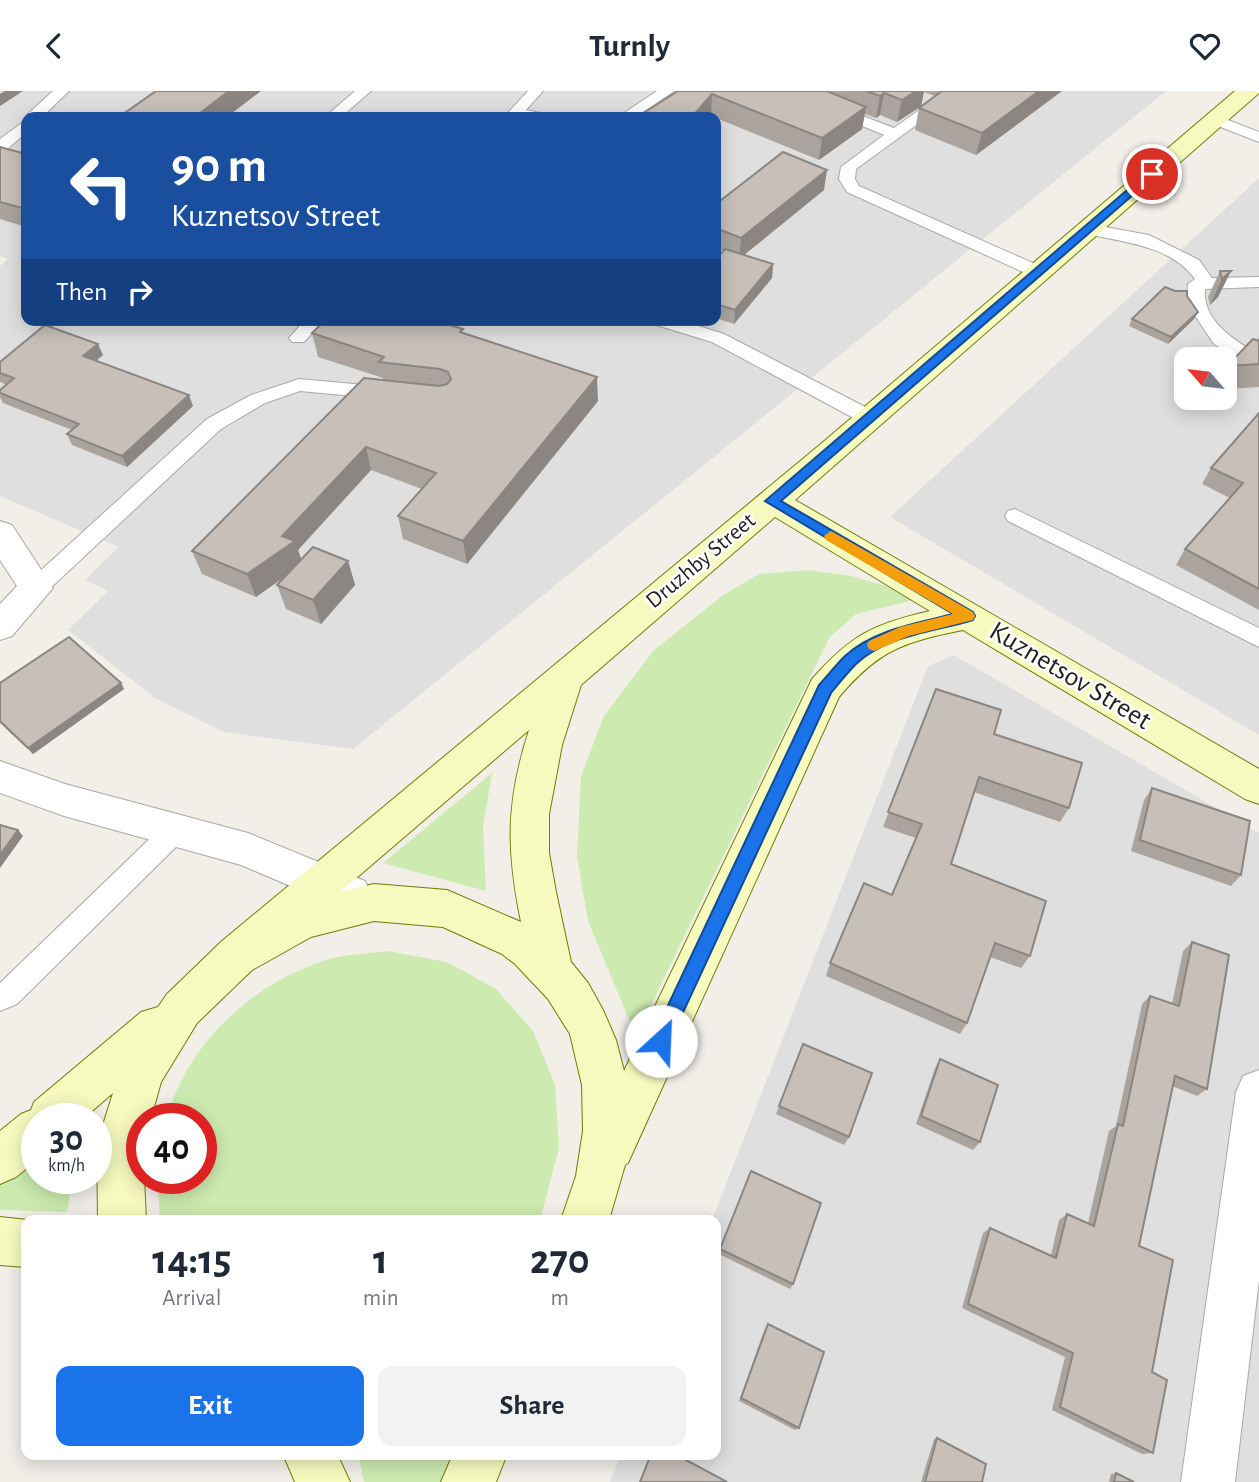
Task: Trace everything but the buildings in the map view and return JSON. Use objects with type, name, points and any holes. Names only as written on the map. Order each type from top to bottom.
[{"type":"main road","name":"Druzhby Street","points":[[237,955],[1249,91]]},
{"type":"main road","name":"Kuznetsov Street","points":[[772,501],[1259,788]]},
{"type":"main road","points":[[602,1167],[825,689],[852,658],[881,641],[905,631],[968,616]]},
{"type":"main road","points":[[551,969],[530,855],[529,813],[550,719],[566,674]]},
{"type":"main road","points":[[68,1103],[185,1003],[213,975],[237,955],[269,935],[315,916],[376,904],[439,908],[484,922],[524,946],[551,969],[588,1024],[600,1058],[606,1092],[607,1134],[602,1167],[587,1215]]},
{"type":"main road","points":[[122,1215],[117,1168],[122,1133],[132,1095],[162,1033],[185,1003]]},
{"type":"main road","points":[[0,1161],[21,1143]]},
{"type":"main road","points":[[0,1241],[21,1243]]},
{"type":"main road","points":[[312,1460],[323,1482]]},
{"type":"main road","points":[[468,1482],[478,1460]]},
{"type":"street","points":[[0,533],[36,587],[0,627]]},
{"type":"street","points":[[0,777],[64,800],[248,850],[376,904]]},
{"type":"street","points":[[1208,1482],[1259,1092]]},
{"type":"lane","points":[[39,112],[62,91]]},
{"type":"lane","points":[[338,112],[364,91]]},
{"type":"lane","points":[[516,112],[536,91]]},
{"type":"lane","points":[[634,112],[667,91]]},
{"type":"lane","points":[[785,91],[895,135]]},
{"type":"lane","points":[[956,91],[849,167],[845,175],[853,189],[1038,272]]},
{"type":"lane","points":[[914,96],[937,104]]},
{"type":"lane","points":[[1215,120],[1259,137]]},
{"type":"lane","points":[[0,147],[21,133]]},
{"type":"lane","points":[[1089,229],[1143,239],[1193,264],[1207,284]]},
{"type":"lane","points":[[1259,282],[1197,284],[1195,302],[1220,340],[1259,363]]},
{"type":"lane","points":[[298,338],[309,326]]},
{"type":"lane","points":[[679,326],[718,338],[869,418]]},
{"type":"lane","points":[[36,587],[214,424],[258,399],[299,385],[407,396]]},
{"type":"lane","points":[[1015,516],[1259,638]]},
{"type":"lane","points":[[0,998],[7,995],[176,829]]},
{"type":"shaded area","points":[[0,91],[1166,91],[353,749],[224,732],[155,698],[68,630],[108,591],[85,580],[119,547],[0,496],[0,266],[8,259],[0,256]]},
{"type":"shaded area","points":[[1259,178],[1259,735],[890,517]]},
{"type":"shaded area","points":[[954,655],[1259,833],[1259,1482],[610,1482],[619,1460],[721,1460],[721,1215],[714,1215],[928,666]]},
{"type":"green space","points":[[807,570],[851,576],[926,597],[856,614],[829,638],[636,1036],[588,921],[577,856],[581,776],[604,716],[654,650],[722,596],[759,574]]},
{"type":"green space","points":[[492,773],[483,827],[486,891],[383,863]]},
{"type":"green space","points":[[387,951],[447,962],[496,989],[533,1031],[555,1085],[559,1148],[541,1215],[160,1215],[158,1194],[217,1194],[217,1103],[172,1103],[176,1091],[206,1042],[247,1002],[271,985],[331,959]]},
{"type":"green space","points":[[21,1165],[21,1194],[70,1194],[67,1212],[0,1210],[0,1180]]},
{"type":"green space","points":[[359,1460],[452,1460],[442,1482],[364,1482]]},
{"type":"slow traffic","points":[[831,536],[968,616],[905,631],[874,645]]},
{"type":"route","points":[[661,1041],[825,689],[852,658],[881,641],[905,631],[968,616],[772,501],[1152,174]]}]
